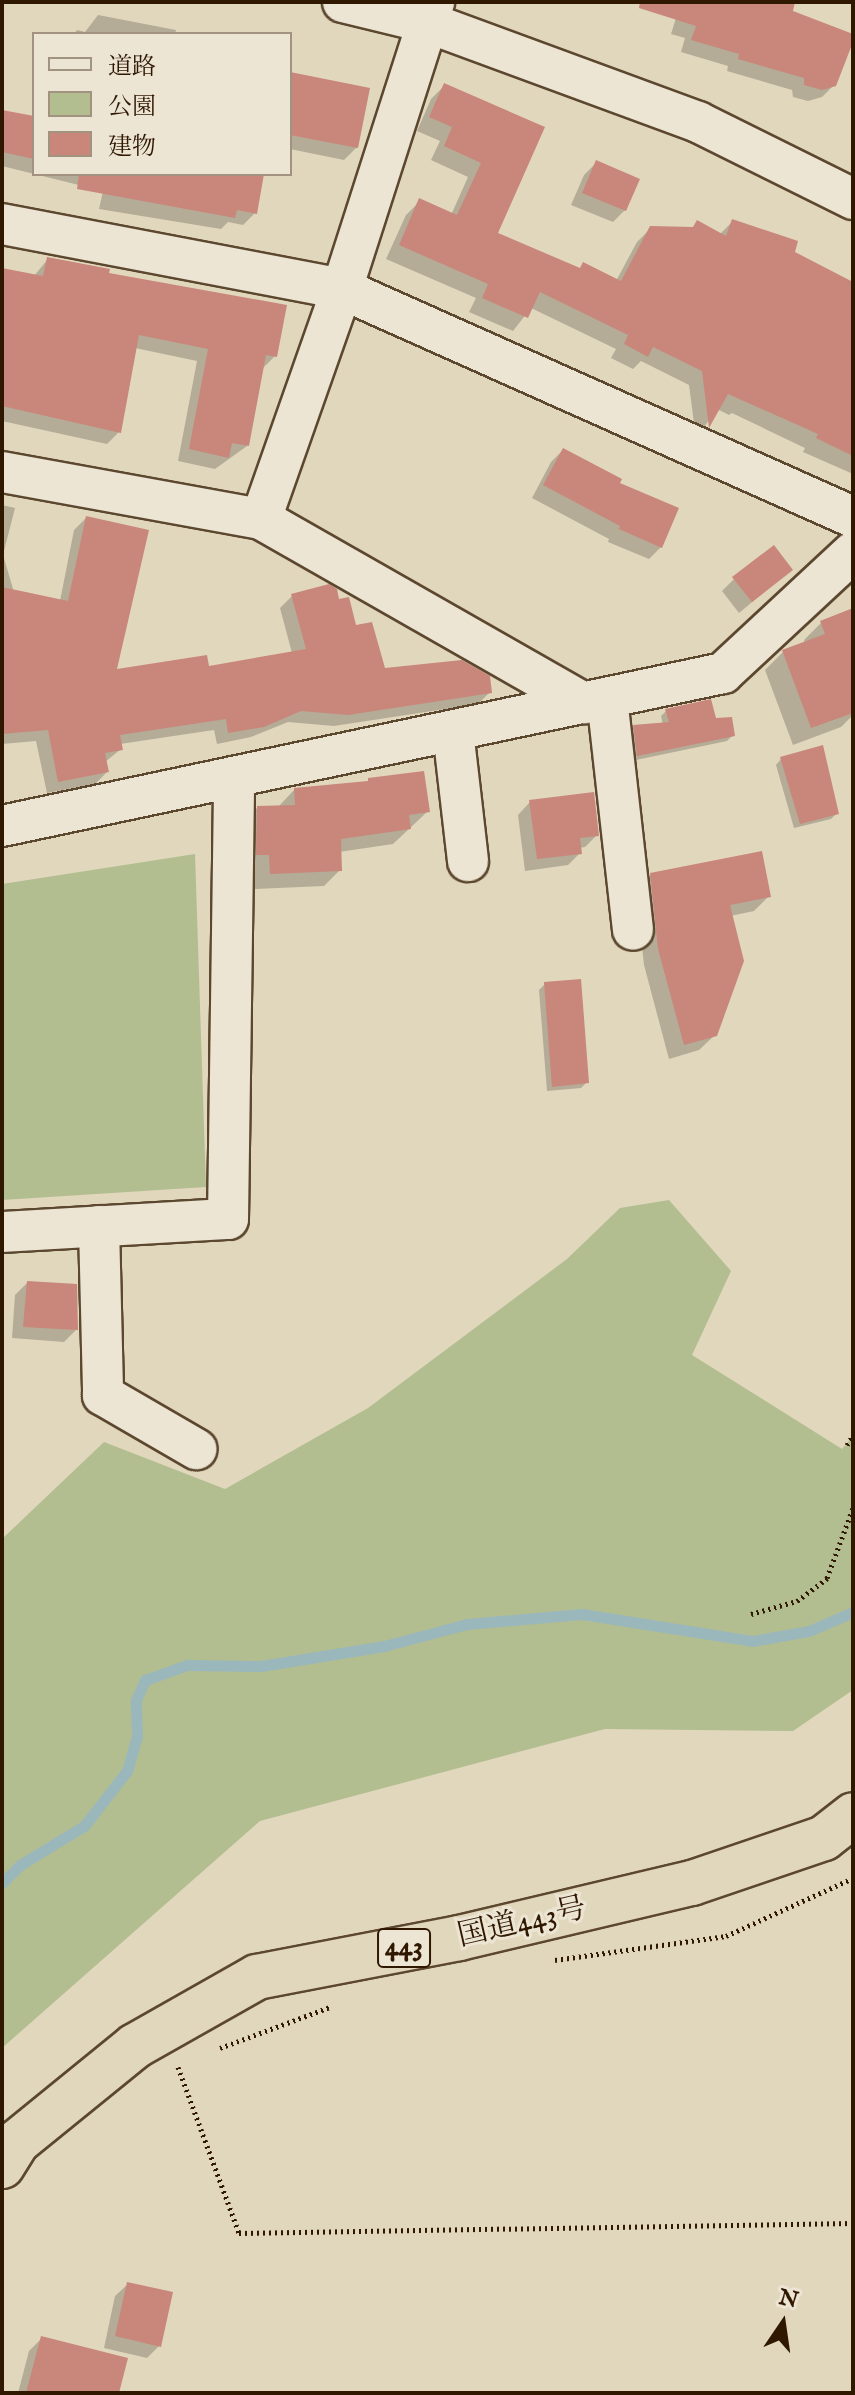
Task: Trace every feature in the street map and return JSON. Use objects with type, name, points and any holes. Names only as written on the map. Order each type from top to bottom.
[{"type":"highway","name":"国道443号","points":[[2,2166],[17,2142],[135,2046],[257,1977],[459,1938],[692,1883],[824,1838],[853,1815]]},
{"type":"street","points":[[343,2],[432,13],[698,122],[853,199]]},
{"type":"street","points":[[261,519],[342,289],[432,13]]},
{"type":"street","points":[[2,224],[342,289],[853,517]]},
{"type":"street","points":[[2,472],[261,519],[595,701]]},
{"type":"street","points":[[2,826],[723,673],[853,552]]},
{"type":"street","points":[[595,701],[633,930]]},
{"type":"street","points":[[453,731],[468,861]]},
{"type":"street","points":[[2,1232],[228,1219],[234,777]]},
{"type":"street","points":[[99,1226],[103,1395],[196,1449]]},
{"type":"path","points":[[847,1445],[853,1435]]},
{"type":"path","points":[[751,1614],[797,1601],[827,1578],[853,1508]]},
{"type":"path","points":[[540,1962],[726,1936],[853,1878]]},
{"type":"path","points":[[207,2052],[342,2002]]},
{"type":"path","points":[[177,2063],[239,2233],[853,2223]]},
{"type":"green space","points":[[195,854],[206,1187],[2,1200],[2,884]]},
{"type":"green space","points":[[669,1200],[731,1271],[692,1355],[842,1449],[853,1436],[853,1690],[793,1731],[605,1729],[260,1821],[2,2048],[2,1539],[104,1442],[225,1489],[368,1408],[567,1259],[620,1208]]},
{"type":"building","points":[[640,2],[795,2],[793,11],[853,34],[853,42],[836,86],[822,90],[804,85],[804,78],[738,59],[739,54],[691,40],[696,26],[639,8]]},
{"type":"building","points":[[292,72],[370,88],[358,148],[292,135]]},
{"type":"building","points":[[444,83],[545,127],[498,233],[580,268],[583,262],[621,281],[650,226],[693,227],[697,220],[726,236],[732,219],[798,241],[795,252],[853,282],[853,456],[816,438],[818,434],[728,394],[709,428],[702,371],[653,347],[648,357],[624,344],[628,335],[540,292],[528,318],[482,298],[488,284],[399,245],[419,198],[457,215],[481,163],[444,146],[452,127],[429,117]]},
{"type":"building","points":[[2,110],[32,116],[32,159],[2,152]]},
{"type":"building","points":[[596,160],[640,179],[626,211],[582,193]]},
{"type":"building","points":[[79,176],[264,176],[257,214],[237,210],[235,218],[77,189]]},
{"type":"building","points":[[47,257],[110,269],[109,273],[287,305],[277,357],[266,355],[249,446],[232,443],[229,458],[189,449],[208,349],[139,335],[121,433],[2,406],[2,268],[43,276]]},
{"type":"building","points":[[563,448],[622,479],[620,483],[679,508],[662,548],[619,529],[620,526],[543,485]]},
{"type":"building","points":[[86,516],[149,530],[117,669],[207,655],[209,666],[306,649],[291,594],[329,584],[337,589],[339,599],[349,597],[356,625],[372,622],[385,668],[462,660],[490,676],[492,693],[348,715],[301,711],[264,727],[228,733],[226,719],[120,735],[123,750],[105,753],[109,772],[58,782],[48,730],[2,734],[2,587],[68,601]]},
{"type":"building","points":[[774,545],[793,570],[752,602],[732,577]]},
{"type":"building","points":[[853,608],[853,713],[811,728],[782,650],[825,634],[820,621]]},
{"type":"building","points":[[711,699],[716,718],[732,717],[735,736],[637,756],[633,725],[669,722],[665,709]]},
{"type":"building","points":[[823,745],[839,814],[800,824],[780,757]]},
{"type":"building","points":[[424,771],[430,812],[409,815],[411,829],[341,839],[342,871],[270,874],[269,855],[256,855],[257,806],[295,805],[294,788],[368,781],[368,778]]},
{"type":"building","points":[[594,792],[599,836],[580,838],[582,854],[537,859],[529,800]]},
{"type":"building","points":[[762,851],[771,897],[730,905],[744,961],[717,1036],[684,1045],[658,949],[650,873]]},
{"type":"building","points":[[581,979],[589,1083],[552,1087],[544,982]]},
{"type":"building","points":[[27,1281],[77,1284],[78,1330],[23,1327]]},
{"type":"building","points":[[127,2282],[173,2292],[161,2347],[115,2336]]},
{"type":"building","points":[[41,2336],[128,2358],[119,2393],[26,2393]]},
{"type":"waterway","points":[[2,1883],[20,1865],[84,1826],[127,1771],[137,1736],[136,1700],[145,1680],[187,1665],[261,1666],[384,1646],[467,1624],[582,1614],[752,1641],[809,1631],[853,1612]]}]
